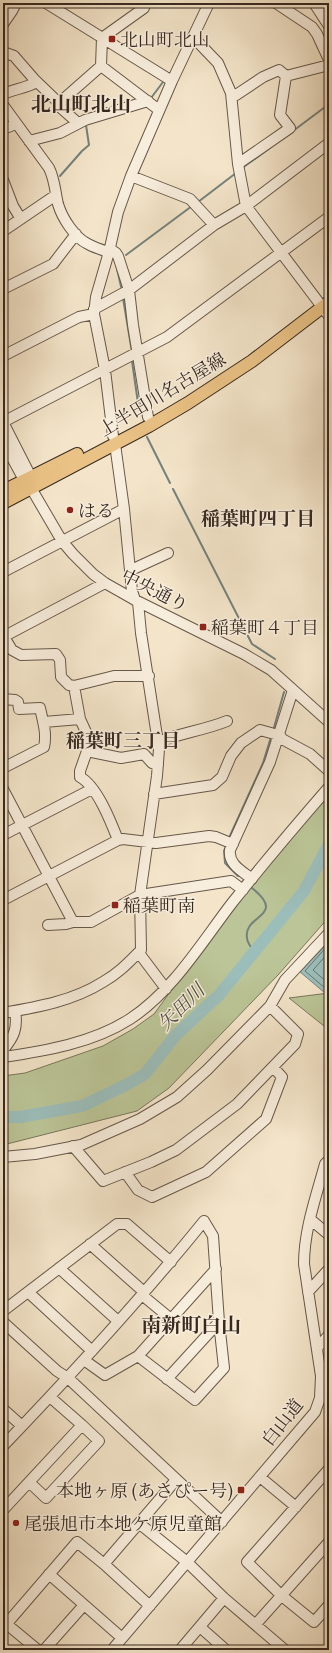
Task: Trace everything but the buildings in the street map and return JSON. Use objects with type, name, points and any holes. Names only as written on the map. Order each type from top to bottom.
[{"type":"main road","name":"上半田川名古屋線","points":[[3,491],[29,482],[114,440],[149,426],[215,386],[252,361],[325,307],[329,294]]},
{"type":"main road","name":"上半田川名古屋線","points":[[114,440],[148,417],[325,307]]},
{"type":"main road","name":"上半田川名古屋線","points":[[3,503],[29,482]]},
{"type":"street","points":[[4,22],[16,3]]},
{"type":"street","points":[[46,3],[172,81]]},
{"type":"street","points":[[3,1013],[59,1002],[85,992],[114,975],[141,950],[140,895],[158,765],[158,742],[137,601],[132,591],[124,509],[105,370],[94,312],[96,297],[118,212],[131,176],[172,81],[194,38],[209,3]]},
{"type":"street","points":[[276,3],[312,27],[317,34],[329,60]]},
{"type":"street","points":[[59,102],[101,66],[102,38],[144,5]]},
{"type":"street","points":[[318,5],[329,26]]},
{"type":"street","points":[[194,38],[218,63],[230,93],[238,164],[246,206],[281,253],[325,307]]},
{"type":"street","points":[[3,52],[14,56],[37,82],[59,102],[62,108],[78,123]]},
{"type":"street","points":[[286,76],[329,65]]},
{"type":"street","points":[[101,66],[159,110]]},
{"type":"street","points":[[230,93],[236,94],[263,77],[279,70],[286,76]]},
{"type":"street","points":[[238,164],[290,128],[280,115],[286,76]]},
{"type":"street","points":[[3,94],[14,89],[26,88],[37,82]]},
{"type":"street","points":[[29,141],[60,133],[78,123],[148,101]]},
{"type":"street","points":[[3,105],[53,176],[56,195],[64,217],[76,234],[87,244],[116,253],[118,256],[128,290],[148,417]]},
{"type":"street","points":[[3,129],[16,124]]},
{"type":"street","points":[[3,356],[79,317],[94,312],[128,290],[214,225],[246,206],[329,143]]},
{"type":"street","points":[[131,176],[190,199],[214,225]]},
{"type":"street","points":[[3,180],[13,206],[22,219]]},
{"type":"street","points":[[3,231],[56,195]]},
{"type":"street","points":[[3,422],[137,354],[167,337],[329,217]]},
{"type":"street","points":[[3,289],[53,264],[76,234]]},
{"type":"street","name":"中央通り","points":[[3,422],[29,482],[52,526],[62,542],[93,574],[105,583],[137,601],[244,654],[271,670],[329,722]]},
{"type":"street","name":"中央通り","points":[[3,441],[29,482]]},
{"type":"street","points":[[3,572],[124,509]]},
{"type":"street","points":[[131,570],[168,553]]},
{"type":"street","points":[[105,583],[3,637],[12,650],[21,654],[56,654],[60,660],[62,679],[69,685],[74,686],[114,676],[149,676]]},
{"type":"street","points":[[74,686],[80,719],[86,732],[87,751],[80,771],[80,777],[87,781],[92,789],[118,840]]},
{"type":"street","points":[[252,879],[230,859],[229,842],[270,762],[276,734],[292,690]]},
{"type":"street","points":[[3,699],[16,700],[18,702],[19,709],[40,708],[42,720],[44,722],[46,741],[44,747],[3,768]]},
{"type":"street","points":[[44,722],[80,719]]},
{"type":"street","points":[[158,742],[227,721]]},
{"type":"street","points":[[154,794],[213,785],[222,777],[231,756],[240,743],[260,730],[276,734],[318,760],[329,771]]},
{"type":"street","points":[[87,751],[122,758],[144,754],[152,763],[158,765]]},
{"type":"street","points":[[3,1058],[66,1045],[117,1026],[142,1011],[158,998],[243,890],[329,787]]},
{"type":"street","points":[[3,788],[73,922]]},
{"type":"street","points":[[3,836],[92,789]]},
{"type":"street","points":[[3,900],[118,840],[123,839],[156,843],[209,836],[229,842]]},
{"type":"street","points":[[48,925],[73,922],[91,922],[140,895],[231,881],[243,890]]},
{"type":"street","points":[[3,1157],[35,1154],[73,1146],[110,1133],[140,1119],[177,1097],[270,1006],[285,980],[329,933]]},
{"type":"street","points":[[139,953],[166,989]]},
{"type":"street","points":[[73,1146],[103,1181],[176,1150],[237,1104],[295,1044],[298,1034],[270,1006]]},
{"type":"street","points":[[3,1050],[16,1031],[15,1011]]},
{"type":"street","points":[[125,1172],[138,1190],[152,1197],[206,1172],[266,1120],[282,1077],[273,1067]]},
{"type":"street","name":"白山道","points":[[112,1650],[315,1412],[325,1384],[317,1348],[308,1292],[304,1264],[304,1251],[310,1218],[325,1164],[329,1160]]},
{"type":"street","points":[[310,1218],[329,1235]]},
{"type":"street","points":[[3,1446],[68,1378],[171,1262],[204,1221],[213,1236],[224,1368],[195,1400],[138,1356]]},
{"type":"street","points":[[3,1311],[117,1224],[127,1224],[171,1262]]},
{"type":"street","points":[[90,1244],[171,1319]]},
{"type":"street","points":[[59,1268],[118,1322]]},
{"type":"street","points":[[84,1360],[105,1375],[138,1356],[216,1269]]},
{"type":"street","points":[[308,1292],[329,1269]]},
{"type":"street","points":[[28,1292],[92,1351]]},
{"type":"street","points":[[3,1322],[57,1371],[68,1378],[222,1522]]},
{"type":"street","points":[[167,1379],[219,1322]]},
{"type":"street","points":[[317,1348],[329,1335]]},
{"type":"street","points":[[29,1482],[46,1498],[99,1441],[50,1397]]},
{"type":"street","points":[[3,1409],[22,1426]]},
{"type":"street","points":[[3,1510],[82,1425]]},
{"type":"street","points":[[329,1469],[247,1562],[282,1596],[314,1622],[329,1605]]},
{"type":"street","points":[[260,1477],[296,1507]]},
{"type":"street","points":[[104,1564],[140,1524],[176,1480]]},
{"type":"street","points":[[140,1524],[187,1562],[224,1598],[285,1650]]},
{"type":"street","points":[[38,1650],[4,1624],[76,1542],[104,1564],[150,1606]]},
{"type":"street","points":[[256,1624],[329,1542]]},
{"type":"street","points":[[49,1574],[122,1638]]},
{"type":"street","points":[[180,1650],[224,1598]]},
{"type":"street","points":[[44,1650],[84,1604]]},
{"type":"street","points":[[200,1627],[226,1650]]},
{"type":"green space","points":[[329,795],[329,917],[278,975],[169,1088],[137,1111],[3,1145],[3,1076],[25,1073],[103,1046],[133,1029],[154,1014],[239,898]]},
{"type":"green space","points":[[329,993],[329,1030],[289,998]]},
{"type":"water","points":[[329,939],[329,992],[325,993],[299,971]]},
{"type":"waterway","points":[[151,98],[163,82]]},
{"type":"waterway","points":[[293,131],[329,104]]},
{"type":"waterway","points":[[60,176],[89,145],[86,125]]},
{"type":"waterway","points":[[242,168],[270,148]]},
{"type":"waterway","points":[[198,202],[236,173]]},
{"type":"waterway","points":[[126,255],[192,206]]},
{"type":"waterway","points":[[116,264],[122,291]]},
{"type":"waterway","points":[[123,298],[132,352]]},
{"type":"waterway","points":[[132,361],[139,410]]},
{"type":"waterway","points":[[147,437],[170,483]]},
{"type":"waterway","points":[[173,489],[252,644],[275,659]]},
{"type":"waterway","points":[[273,731],[284,692]]},
{"type":"waterway","points":[[229,838],[263,763],[271,737]]},
{"type":"waterway","points":[[227,844],[224,851],[225,863],[238,876]]},
{"type":"waterway","name":"矢田川","points":[[3,1117],[20,1117],[82,1106],[145,1074],[175,1036],[219,995],[304,891],[329,844]]},
{"type":"waterway","points":[[252,888],[262,897],[266,905],[262,915],[251,924],[248,930],[247,940],[254,952]]},
{"type":"place","name":"北山町北山","points":[[112,39]]},
{"type":"place","name":"はる","points":[[70,510]]},
{"type":"place","name":"稲葉町４丁目","points":[[203,627]]},
{"type":"place","name":"稲葉町南","points":[[115,905]]},
{"type":"place","name":"本地ヶ原 (あさぴー号)","points":[[241,1490]]},
{"type":"place","name":"尾張旭市本地ケ原児童館","points":[[16,1523]]},
{"type":"district","name":"北山町北山","points":[[81,104]]},
{"type":"district","name":"稲葉町四丁目","points":[[258,518]]},
{"type":"district","name":"稲葉町三丁目","points":[[123,740]]},
{"type":"district","name":"南新町白山","points":[[191,1325]]}]
